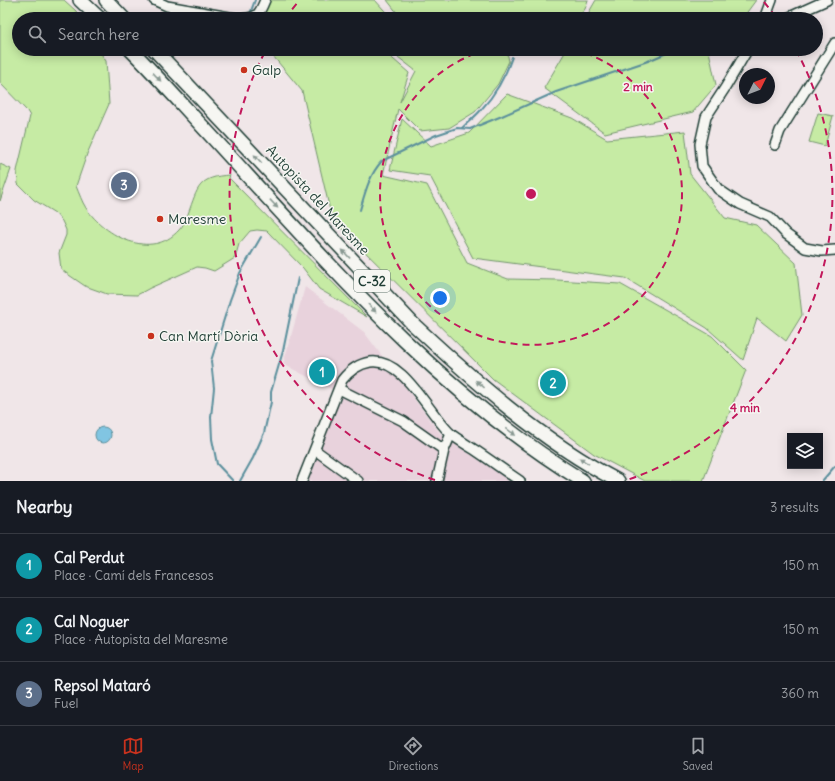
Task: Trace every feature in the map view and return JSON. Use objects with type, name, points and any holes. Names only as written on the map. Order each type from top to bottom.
[{"type":"highway","points":[[80,0],[93,12]]},
{"type":"highway","points":[[106,0],[117,12]]},
{"type":"highway","name":"C-32","points":[[136,56],[306,239],[392,329],[434,368],[496,420],[554,463],[583,481]]},
{"type":"highway","name":"Autopista del Maresme","points":[[161,56],[412,323],[446,356],[505,405],[561,446],[618,481]]},
{"type":"street","points":[[154,0],[167,6],[202,12]]},
{"type":"street","points":[[260,12],[265,0]]},
{"type":"street","points":[[768,12],[772,0]]},
{"type":"street","points":[[800,12],[827,0]]},
{"type":"street","points":[[775,145],[780,131],[834,48]]},
{"type":"street","points":[[744,56],[706,117],[700,144],[702,166],[718,189],[740,204],[770,217],[786,234],[805,248],[822,251],[835,250]]},
{"type":"street","points":[[302,481],[342,380],[354,367],[366,363],[376,362],[388,364],[398,372],[451,434],[520,481]]},
{"type":"street","points":[[339,389],[403,421],[444,450]]},
{"type":"street","points":[[437,481],[444,450],[451,434]]},
{"type":"street","points":[[314,450],[358,481]]},
{"type":"shaded area","points":[[305,287],[364,332],[442,436],[511,481],[299,481],[333,390],[283,364]]},
{"type":"green space","points":[[0,0],[64,0],[77,12],[12,12],[12,56],[103,56],[106,61],[109,104],[87,154],[76,186],[86,208],[94,218],[105,228],[129,241],[142,244],[155,244],[168,239],[183,225],[197,190],[205,181],[219,176],[230,175],[229,178],[367,317],[319,289],[303,268],[267,231],[250,231],[239,244],[235,258],[214,271],[197,267],[137,295],[107,294],[85,286],[61,269],[59,253],[66,235],[66,230],[62,221],[55,213],[34,200],[18,184],[17,171],[30,116],[0,83]]},
{"type":"green space","points":[[269,0],[375,0],[386,12],[264,12]]},
{"type":"green space","points":[[387,0],[588,0],[583,12],[396,12]]},
{"type":"green space","points":[[596,0],[756,0],[747,12],[589,12]]},
{"type":"green space","points":[[273,56],[390,56],[409,73],[400,102],[416,71],[397,56],[508,56],[509,61],[498,84],[475,112],[449,128],[420,131],[398,109],[383,175],[427,185],[467,263],[508,279],[620,284],[712,336],[746,370],[703,481],[645,481],[594,454],[493,379],[332,219],[302,91]]},
{"type":"green space","points":[[563,56],[710,56],[716,85],[693,112],[605,133],[544,88]]},
{"type":"green space","points":[[507,94],[572,118],[607,139],[685,131],[690,174],[725,218],[756,225],[796,263],[802,315],[786,341],[757,318],[743,360],[707,328],[625,278],[473,258],[430,176],[390,170],[402,119],[431,146],[469,133]]},
{"type":"green space","points":[[818,113],[833,116],[825,146],[809,142]]},
{"type":"green space","points":[[0,164],[11,169],[0,201]]},
{"type":"water","points":[[103,427],[110,432],[111,435],[106,442],[103,443],[96,438],[95,435],[100,428]]},
{"type":"waterway","points":[[251,12],[255,0]]},
{"type":"waterway","points":[[360,210],[371,178],[382,161],[436,135],[457,128],[470,129],[556,92],[660,56]]},
{"type":"waterway","points":[[462,128],[478,113],[495,92],[503,79],[512,57]]},
{"type":"waterway","points":[[233,481],[217,464],[212,439],[211,417],[214,388],[211,361],[240,273],[261,237]]},
{"type":"waterway","points":[[240,481],[253,458],[264,433],[271,402],[271,392],[283,351],[298,278]]},
{"type":"waterway","points":[[822,481],[835,466]]},
{"type":"place","name":"Galp","points":[[244,70]]},
{"type":"place","name":"Repsol Mataró","points":[[124,185]]},
{"type":"place","name":"Maresme","points":[[160,219]]},
{"type":"place","name":"Can Martí Dòria","points":[[151,336]]},
{"type":"place","name":"Cal Perdut","points":[[322,372]]},
{"type":"place","name":"Cal Noguer","points":[[553,383]]}]
